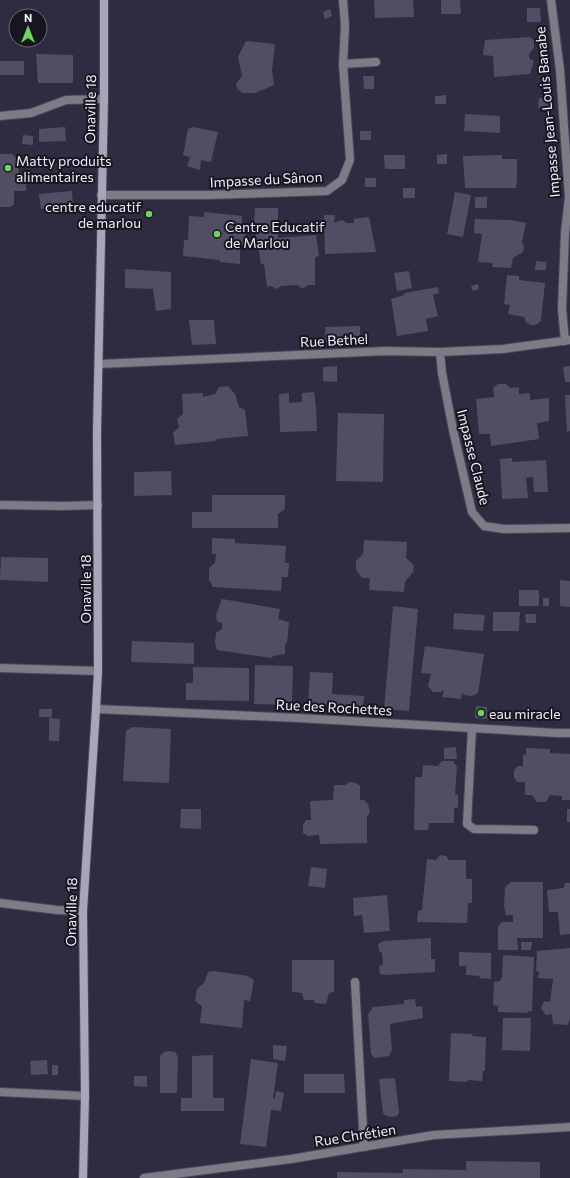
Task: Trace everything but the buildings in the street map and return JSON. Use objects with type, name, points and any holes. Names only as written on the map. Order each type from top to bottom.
[{"type":"street","name":"Onaville 18","points":[[83,1178],[85,1096],[83,911],[98,671],[97,431],[104,99],[104,0]]},
{"type":"street","name":"Impasse du Sânon","points":[[101,195],[209,195],[327,191],[342,180],[350,160],[343,64],[345,26],[343,0]]},
{"type":"street","name":"Impasse Jean-Louis Banabe","points":[[551,0],[560,70],[569,167],[569,197],[565,233],[562,309],[567,341]]},
{"type":"street","points":[[343,64],[376,62]]},
{"type":"street","points":[[0,116],[31,113],[66,100],[104,99]]},
{"type":"street","name":"Rue Bethel","points":[[99,364],[386,351],[440,352],[503,348],[567,341]]},
{"type":"street","name":"Impasse Claude","points":[[440,352],[442,373],[452,430],[472,512],[484,526],[504,529],[570,528]]},
{"type":"street","points":[[0,505],[98,505]]},
{"type":"street","points":[[0,668],[98,671]]},
{"type":"street","name":"Rue des Rochettes","points":[[96,709],[306,718],[570,733]]},
{"type":"street","points":[[472,728],[467,824],[474,829],[534,830]]},
{"type":"street","points":[[0,903],[57,910],[83,911]]},
{"type":"street","points":[[355,982],[364,1147]]},
{"type":"street","points":[[0,1092],[85,1096]]},
{"type":"street","name":"Rue Chrétien","points":[[144,1178],[291,1159],[434,1135],[570,1127]]},
{"type":"place","name":"Matty produits alimentaires","points":[[8,168]]},
{"type":"place","name":"centre educatif de marlou","points":[[149,214]]},
{"type":"place","name":"Centre Educatif de Marlou","points":[[217,234]]},
{"type":"place","name":"eau miracle","points":[[481,713]]}]
